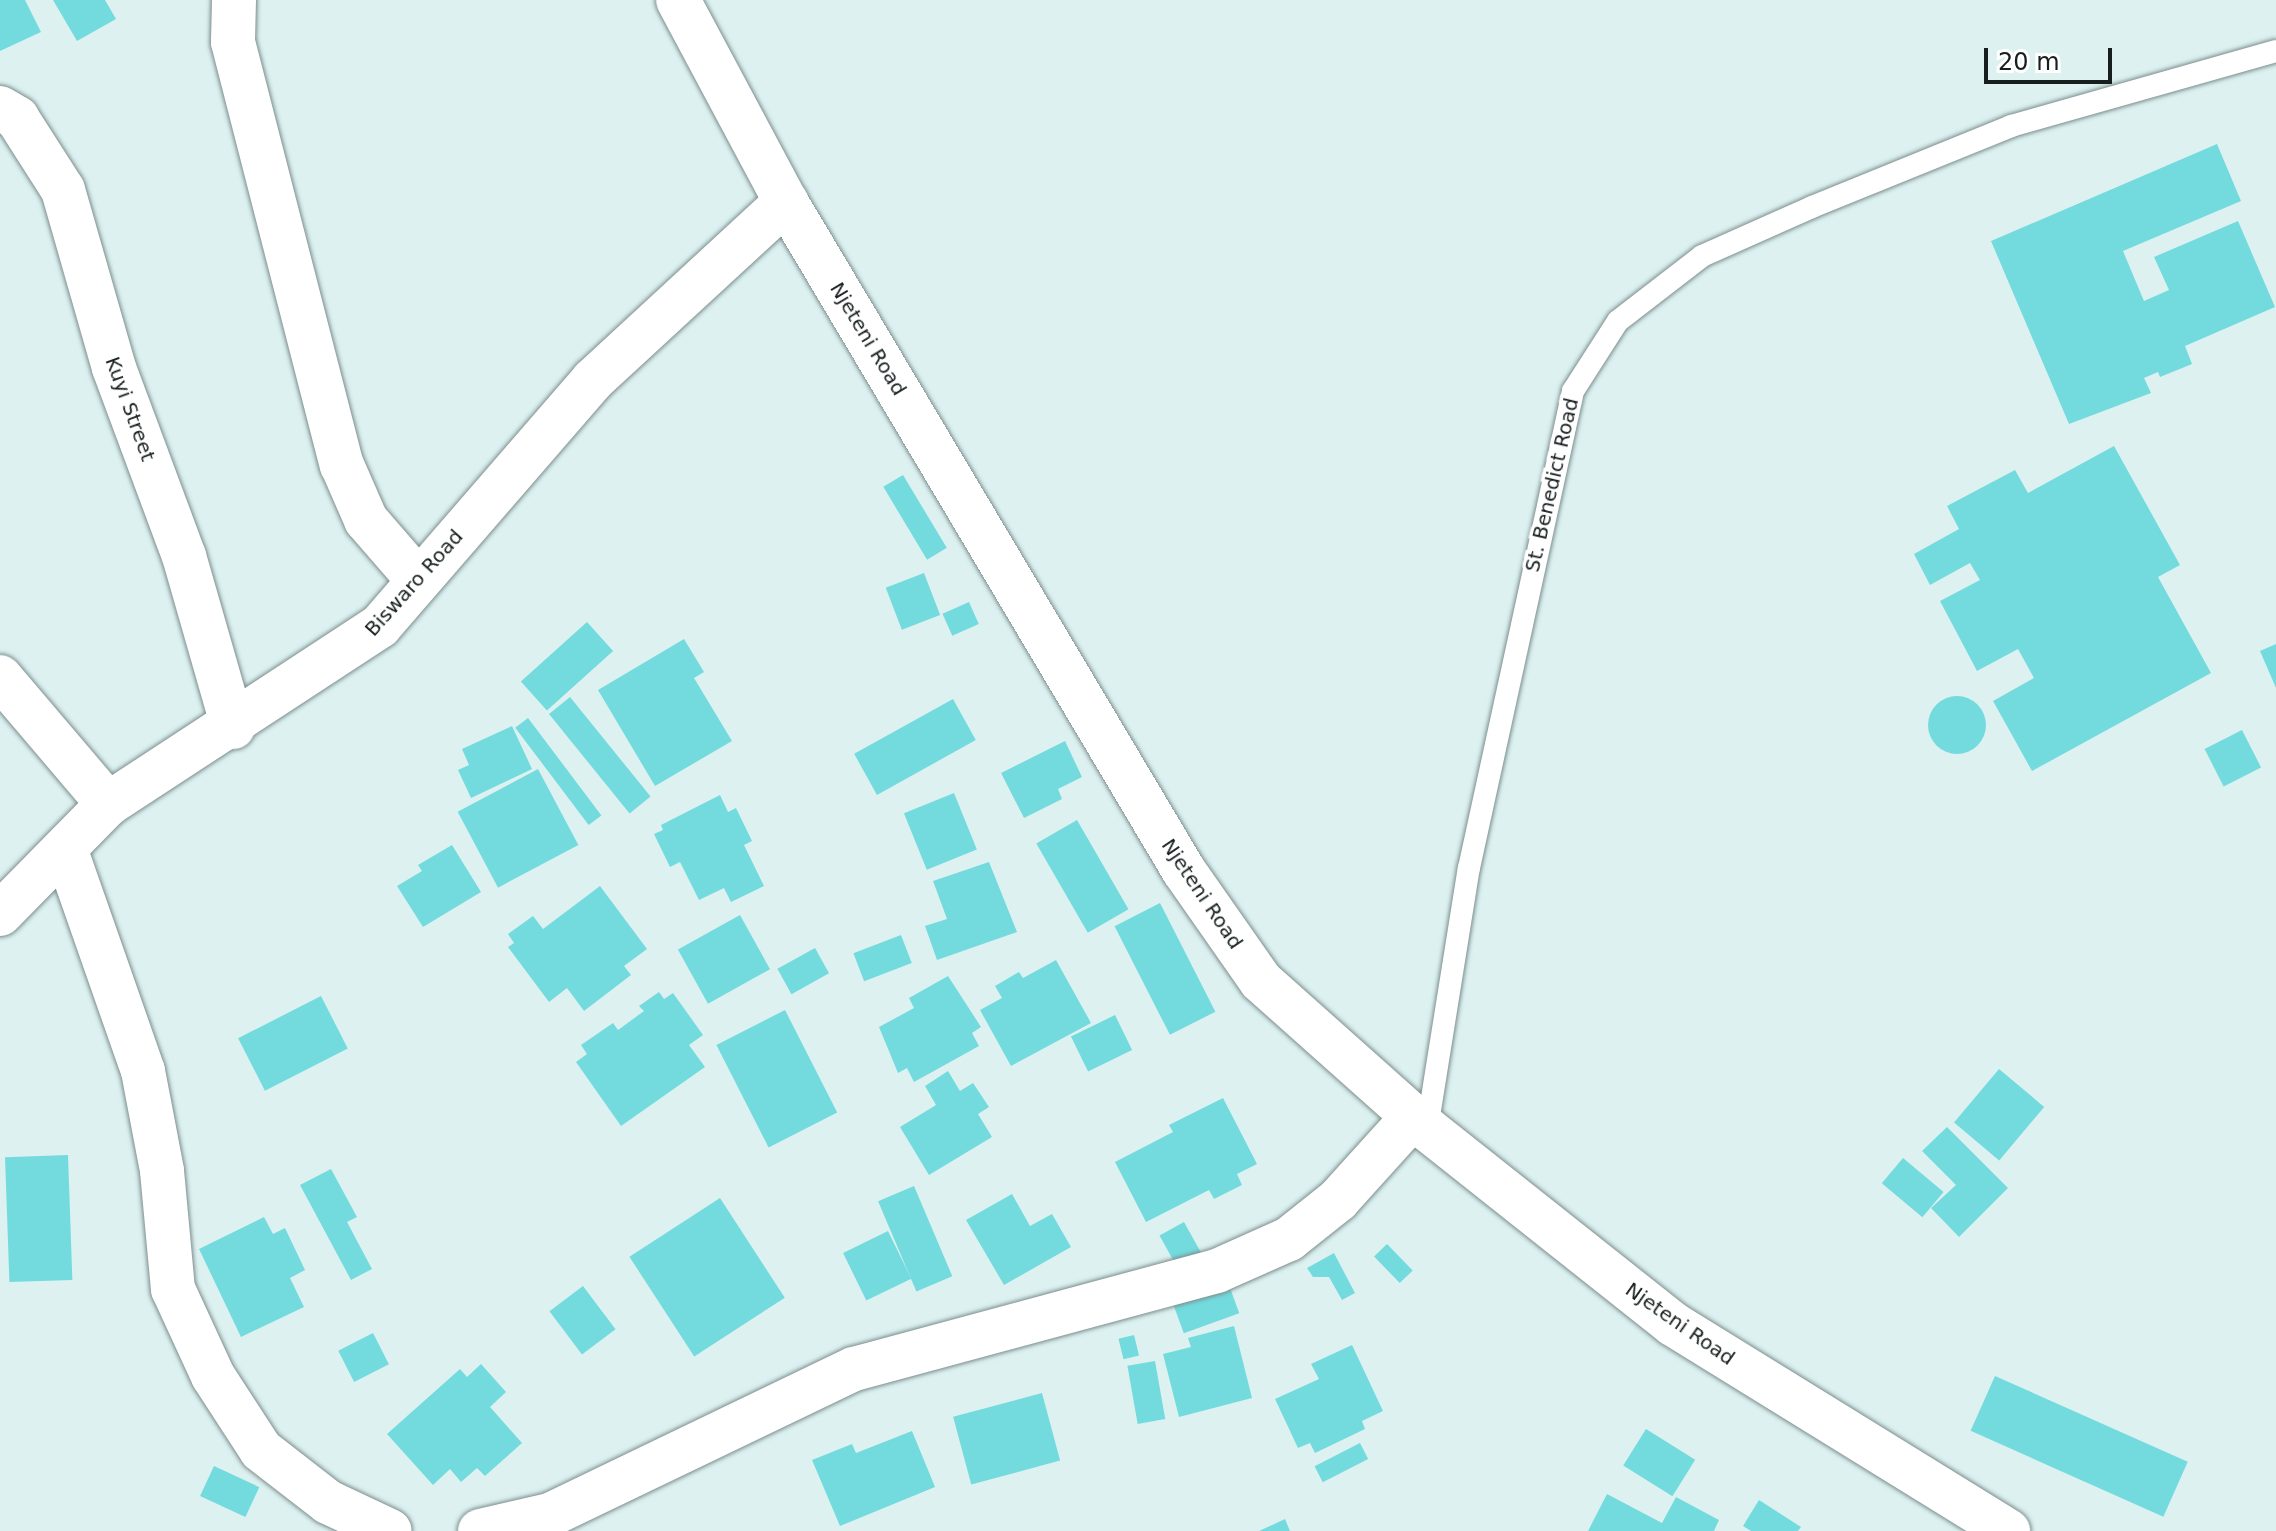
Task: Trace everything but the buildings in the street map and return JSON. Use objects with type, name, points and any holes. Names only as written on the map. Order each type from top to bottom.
[{"type":"street","points":[[234,0],[233,42],[342,465],[366,520],[418,580]]},
{"type":"street","name":"Njeteni Road","points":[[678,0],[786,202],[1184,871],[1261,981],[1420,1123],[1673,1324],[2008,1531]]},
{"type":"street","name":"Kuyi Street","points":[[0,108],[17,118],[63,190],[114,368],[184,556],[233,727]]},
{"type":"street","name":"Biswaro Road","points":[[0,914],[66,851],[108,804],[233,727],[380,626],[593,380],[786,202]]},
{"type":"street","points":[[0,677],[108,804]]},
{"type":"street","points":[[66,851],[143,1071],[162,1171],[173,1289],[213,1376],[261,1450],[328,1502],[390,1531]]},
{"type":"street","points":[[480,1531],[550,1515],[854,1369],[1217,1271],[1289,1239],[1338,1200],[1420,1123]]},
{"type":"lane","name":"St. Benedict Road","points":[[1420,1123],[1469,868],[1573,391],[1618,321],[1702,256],[1812,207],[2011,126],[2276,51]]}]
